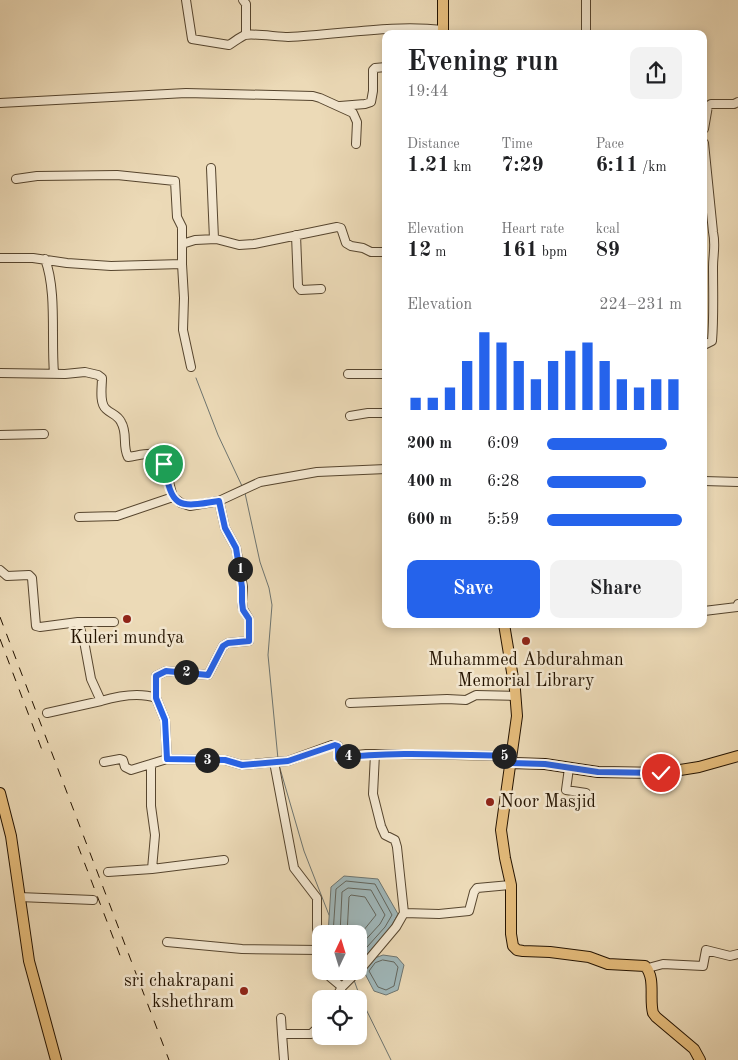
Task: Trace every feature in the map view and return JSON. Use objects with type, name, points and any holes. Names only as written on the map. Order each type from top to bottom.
[{"type":"main road","points":[[443,0],[443,30]]},
{"type":"main road","points":[[505,628],[516,696],[517,716],[501,830],[511,885],[511,934],[513,946],[517,950],[589,957],[608,964],[648,968],[653,1013],[694,1049],[700,1060]]},
{"type":"main road","points":[[511,760],[598,772],[661,773],[699,767],[738,756]]},
{"type":"main road","points":[[1,798],[11,836],[29,961],[56,1060]]},
{"type":"street","points":[[186,0],[192,40],[229,45],[246,35],[307,36],[391,28],[425,28],[434,30]]},
{"type":"street","points":[[243,0],[246,4],[246,35]]},
{"type":"street","points":[[586,0],[586,30]]},
{"type":"street","points":[[337,106],[371,102],[373,70],[382,67]]},
{"type":"street","points":[[0,103],[104,96],[210,93],[313,96],[353,113],[357,122],[356,144]]},
{"type":"street","points":[[707,112],[708,106],[711,104],[734,104],[738,102]]},
{"type":"street","points":[[211,168],[214,240]]},
{"type":"street","points":[[707,171],[715,244],[712,341],[707,344]]},
{"type":"street","points":[[16,179],[37,176],[117,176],[176,181],[177,217],[182,227],[183,330],[191,367]]},
{"type":"street","points":[[182,244],[195,240],[214,240],[239,245],[279,240],[337,227],[341,228],[346,243],[351,246],[371,252],[382,252]]},
{"type":"street","points":[[296,235],[298,286],[301,290],[322,289]]},
{"type":"street","points":[[0,258],[18,257],[111,266],[182,264]]},
{"type":"street","points":[[45,259],[49,269],[51,285],[54,373]]},
{"type":"street","points":[[0,373],[65,374],[85,372],[98,375],[102,378],[102,404],[122,422],[125,434],[125,450],[128,457],[152,454],[159,456],[164,464],[173,497],[181,503],[190,506],[219,501],[260,482],[317,472],[382,469]]},
{"type":"street","points":[[348,374],[382,374]]},
{"type":"street","points":[[350,416],[382,413]]},
{"type":"street","points":[[0,435],[44,434]]},
{"type":"street","points":[[707,481],[738,482]]},
{"type":"street","points":[[79,517],[117,516],[173,497]]},
{"type":"street","points":[[167,759],[165,720],[156,698],[156,676],[166,671],[208,675],[223,646],[228,643],[249,641],[249,619],[243,610],[242,587],[236,548],[225,528],[219,501]]},
{"type":"street","points":[[0,570],[7,576],[29,575],[32,578],[36,626],[78,622],[114,622]]},
{"type":"street","points":[[707,611],[737,607],[738,604]]},
{"type":"street","points":[[78,622],[84,641],[90,679],[101,701]]},
{"type":"street","points":[[47,713],[128,695],[156,698]]},
{"type":"street","points":[[350,703],[466,700],[476,695],[516,696]]},
{"type":"street","points":[[104,762],[120,759],[123,760],[125,767],[130,770],[167,759],[225,760],[242,765],[288,761],[332,746],[338,746],[338,758],[375,754],[511,760]]},
{"type":"street","points":[[368,960],[396,927],[404,913],[397,847],[394,840],[385,835],[373,794],[375,754]]},
{"type":"street","points":[[277,762],[294,868],[317,898],[317,925]]},
{"type":"street","points":[[151,764],[151,806],[155,835],[152,869]]},
{"type":"street","points":[[569,768],[566,790],[586,793]]},
{"type":"street","points":[[108,872],[152,869],[224,860]]},
{"type":"street","points":[[404,913],[439,914],[469,911],[474,892],[477,888],[511,885]]},
{"type":"street","points":[[20,897],[93,900]]},
{"type":"street","points":[[167,942],[312,953]]},
{"type":"street","points":[[648,968],[663,964],[703,966],[706,950],[730,956],[738,954]]},
{"type":"street","points":[[334,980],[342,987]]},
{"type":"street","points":[[340,990],[349,980]]},
{"type":"street","points":[[281,1018],[284,1060]]},
{"type":"street","points":[[282,1034],[312,1033]]},
{"type":"water","points":[[344,876],[378,879],[398,914],[389,930],[368,954],[368,925],[329,925],[331,887]]},
{"type":"water","points":[[383,955],[397,957],[404,965],[398,990],[386,995],[374,991],[368,980],[368,964],[372,959]]},
{"type":"waterway","points":[[196,378],[218,435],[242,486]]},
{"type":"waterway","points":[[245,493],[260,562],[269,588],[272,605],[268,655],[278,759]]},
{"type":"waterway","points":[[279,765],[304,851],[329,915]]},
{"type":"waterway","points":[[354,980],[360,997],[391,1060]]},
{"type":"railway","points":[[0,617],[169,1060]]},
{"type":"railway","points":[[0,639],[42,750]]},
{"type":"railway","points":[[78,846],[121,958]]},
{"type":"place","name":"Kuleri mundya","points":[[127,619]]},
{"type":"place","name":"Muhammed Abdurahman Memorial Library","points":[[526,641]]},
{"type":"place","name":"Noor Masjid","points":[[490,802]]},
{"type":"place","name":"sri chakrapani kshethram","points":[[244,991]]},
{"type":"route","points":[[164,464],[173,497],[181,503],[190,506],[219,501],[225,528],[235,543],[242,587],[243,610],[249,619],[250,625],[249,641],[233,642],[223,646],[208,675],[166,671],[156,676],[156,698],[165,720],[167,759],[225,760],[242,765],[288,761],[335,745],[338,746],[338,758],[366,754],[512,756],[511,763],[545,764],[598,772],[661,773]]}]
